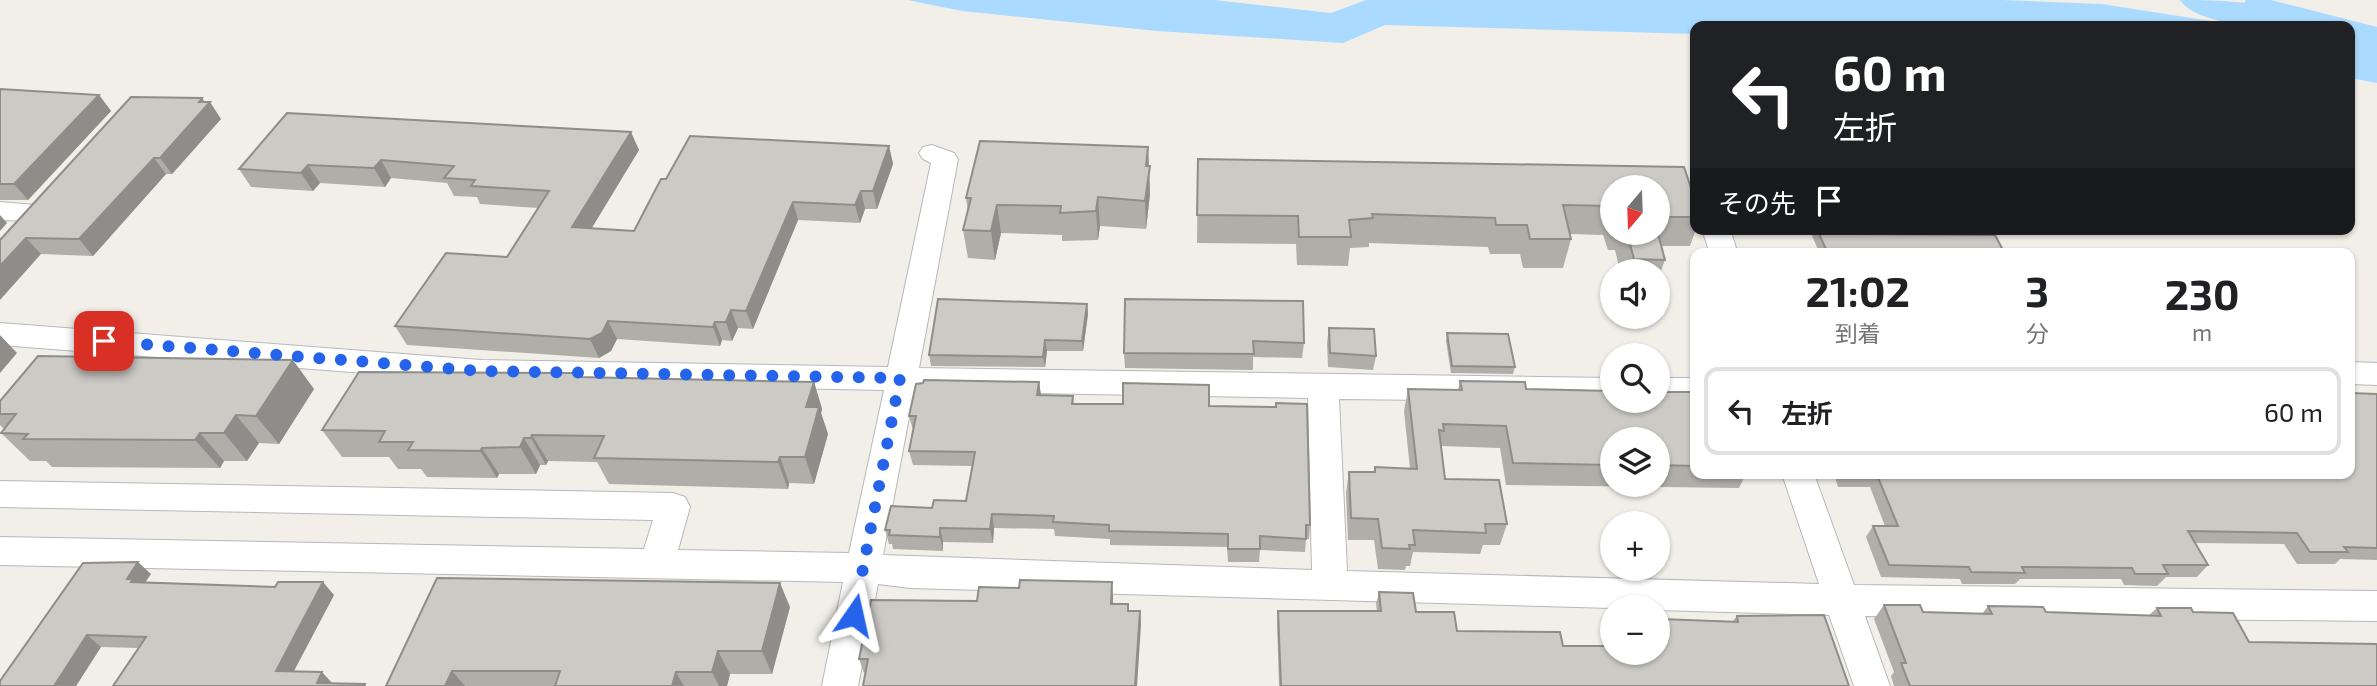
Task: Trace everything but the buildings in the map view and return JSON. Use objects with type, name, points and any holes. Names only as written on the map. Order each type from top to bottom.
[{"type":"street","points":[[840,686],[945,159],[932,153]]},
{"type":"street","points":[[18,232],[55,192]]},
{"type":"street","points":[[0,211],[37,212]]},
{"type":"street","points":[[0,334],[481,371],[1600,390]]},
{"type":"street","points":[[53,371],[79,338]]},
{"type":"street","points":[[2355,373],[2377,374]]},
{"type":"street","points":[[1323,387],[1330,585]]},
{"type":"street","points":[[1670,390],[1690,390]]},
{"type":"street","points":[[1800,479],[1872,686]]},
{"type":"street","points":[[0,494],[673,507],[657,563]]},
{"type":"street","points":[[0,551],[863,568],[910,573],[1943,603],[2135,602],[2377,607]]},
{"type":"water","points":[[907,0],[1214,0],[1331,13],[1366,0],[2002,0],[2102,4],[2210,21],[1690,21],[1690,34],[1385,25],[1343,43],[1157,31],[962,11]]},
{"type":"water","points":[[2246,0],[2271,0],[2353,21],[2234,21]]},
{"type":"water","points":[[2355,21],[2377,27],[2377,83],[2355,79]]},
{"type":"waterway","points":[[2201,0],[2268,21]]},
{"type":"route","points":[[104,341],[481,371],[900,378],[854,615]]}]
